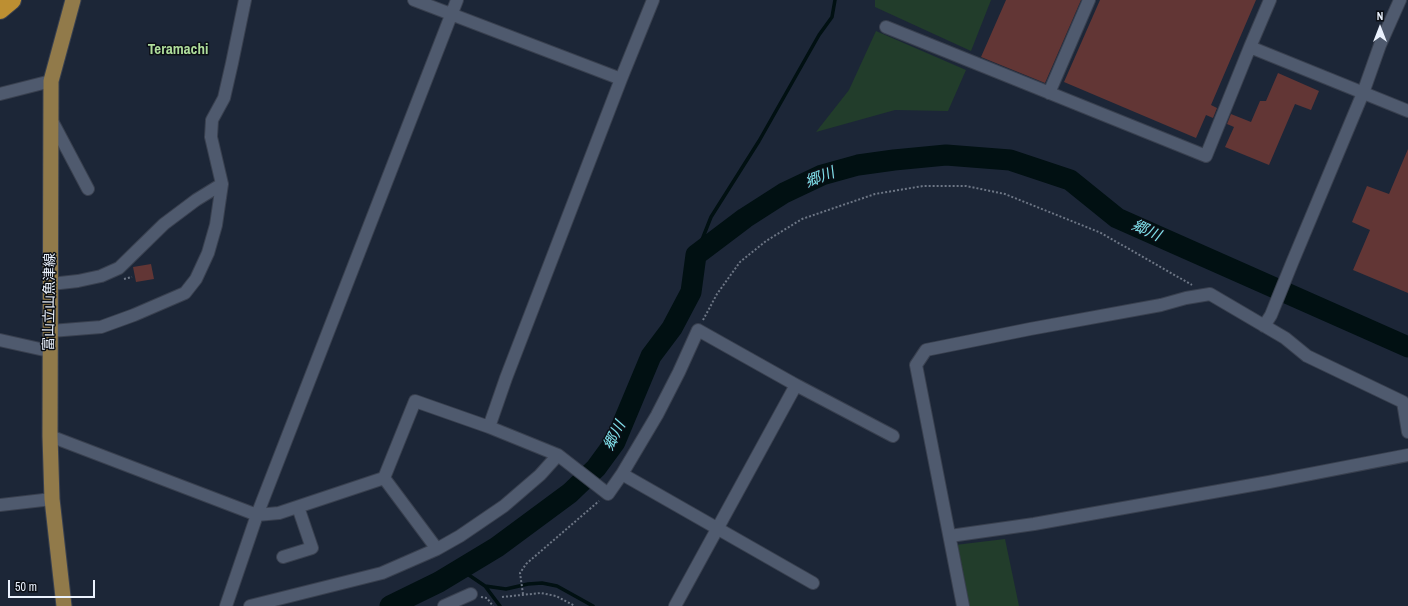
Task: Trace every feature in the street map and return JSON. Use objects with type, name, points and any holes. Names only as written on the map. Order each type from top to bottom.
[{"type":"highway","points":[[0,10],[12,0]]},
{"type":"main road","name":"富山立山魚津線","points":[[64,606],[52,499],[50,436],[50,118],[51,80],[73,0]]},
{"type":"street","points":[[50,331],[101,327],[185,293],[196,279],[208,253],[216,225],[222,184],[210,137],[212,120],[224,98],[245,0]]},
{"type":"street","points":[[414,0],[621,79]]},
{"type":"street","points":[[226,606],[257,515],[457,0]]},
{"type":"street","points":[[489,427],[506,378],[653,0]]},
{"type":"street","points":[[1049,93],[1089,0]]},
{"type":"street","points":[[886,27],[1206,156],[1270,0]]},
{"type":"street","points":[[1264,326],[1363,93],[1380,45],[1400,0]]},
{"type":"street","points":[[1250,47],[1408,112]]},
{"type":"street","points":[[0,94],[51,80]]},
{"type":"street","points":[[50,118],[88,189]]},
{"type":"street","points":[[51,284],[78,281],[101,276],[118,268],[164,224],[196,200],[222,184]]},
{"type":"street","points":[[964,606],[916,365],[926,350],[1161,305],[1186,298],[1210,294],[1285,338],[1307,356],[1403,402],[1408,432]]},
{"type":"street","points":[[50,436],[257,515],[278,514],[384,478],[415,401],[489,427],[558,455],[608,494],[622,474],[657,415],[698,330],[796,385],[893,436]]},
{"type":"street","points":[[0,340],[49,351]]},
{"type":"street","points":[[675,606],[796,385]]},
{"type":"street","points":[[250,606],[382,573],[436,549],[460,536],[504,506],[540,475],[558,455]]},
{"type":"street","points":[[950,536],[1034,524],[1269,482],[1408,455]]},
{"type":"street","points":[[622,474],[813,583]]},
{"type":"street","points":[[384,478],[436,549]]},
{"type":"street","points":[[0,505],[52,499]]},
{"type":"street","points":[[284,557],[312,548],[298,507]]},
{"type":"street","points":[[444,606],[471,594]]},
{"type":"path","points":[[698,330],[717,294],[740,262],[766,241],[802,219],[875,194],[923,186],[966,186],[1006,194],[1101,232],[1207,295]]},
{"type":"path","points":[[523,594],[520,573],[526,564],[608,494]]},
{"type":"path","points":[[502,597],[541,593],[556,596],[575,606]]},
{"type":"green space","points":[[875,0],[991,0],[971,51],[875,7]]},
{"type":"green space","points":[[876,31],[966,70],[948,111],[895,110],[816,132],[849,90]]},
{"type":"green space","points":[[1005,539],[1019,606],[967,606],[955,545]]},
{"type":"building","points":[[1006,0],[1081,0],[1045,83],[981,57]]},
{"type":"building","points":[[1100,0],[1256,0],[1211,105],[1217,108],[1213,118],[1206,115],[1196,138],[1064,82]]},
{"type":"building","points":[[1278,73],[1319,91],[1311,110],[1295,104],[1269,165],[1225,147],[1234,127],[1227,124],[1231,114],[1251,122],[1260,101],[1266,101]]},
{"type":"building","points":[[1408,149],[1408,293],[1353,270],[1370,230],[1352,222],[1367,186],[1389,194]]},
{"type":"building","points":[[151,264],[154,279],[136,282],[133,267]]},
{"type":"waterway","points":[[696,255],[711,217],[759,141],[819,35],[832,17],[835,0]]},
{"type":"waterway","name":"郷川","points":[[390,606],[439,582],[497,547],[570,493],[596,468],[615,442],[651,356],[672,328],[691,292],[696,255],[745,218],[784,193],[822,175],[858,165],[946,155],[1010,160],[1070,180],[1117,218],[1408,347]]},
{"type":"waterway","points":[[460,569],[485,586],[500,606]]},
{"type":"waterway","points":[[485,586],[506,589],[528,584],[542,583],[557,586],[593,606]]},
{"type":"district","name":"Teramachi","points":[[178,50]]}]
